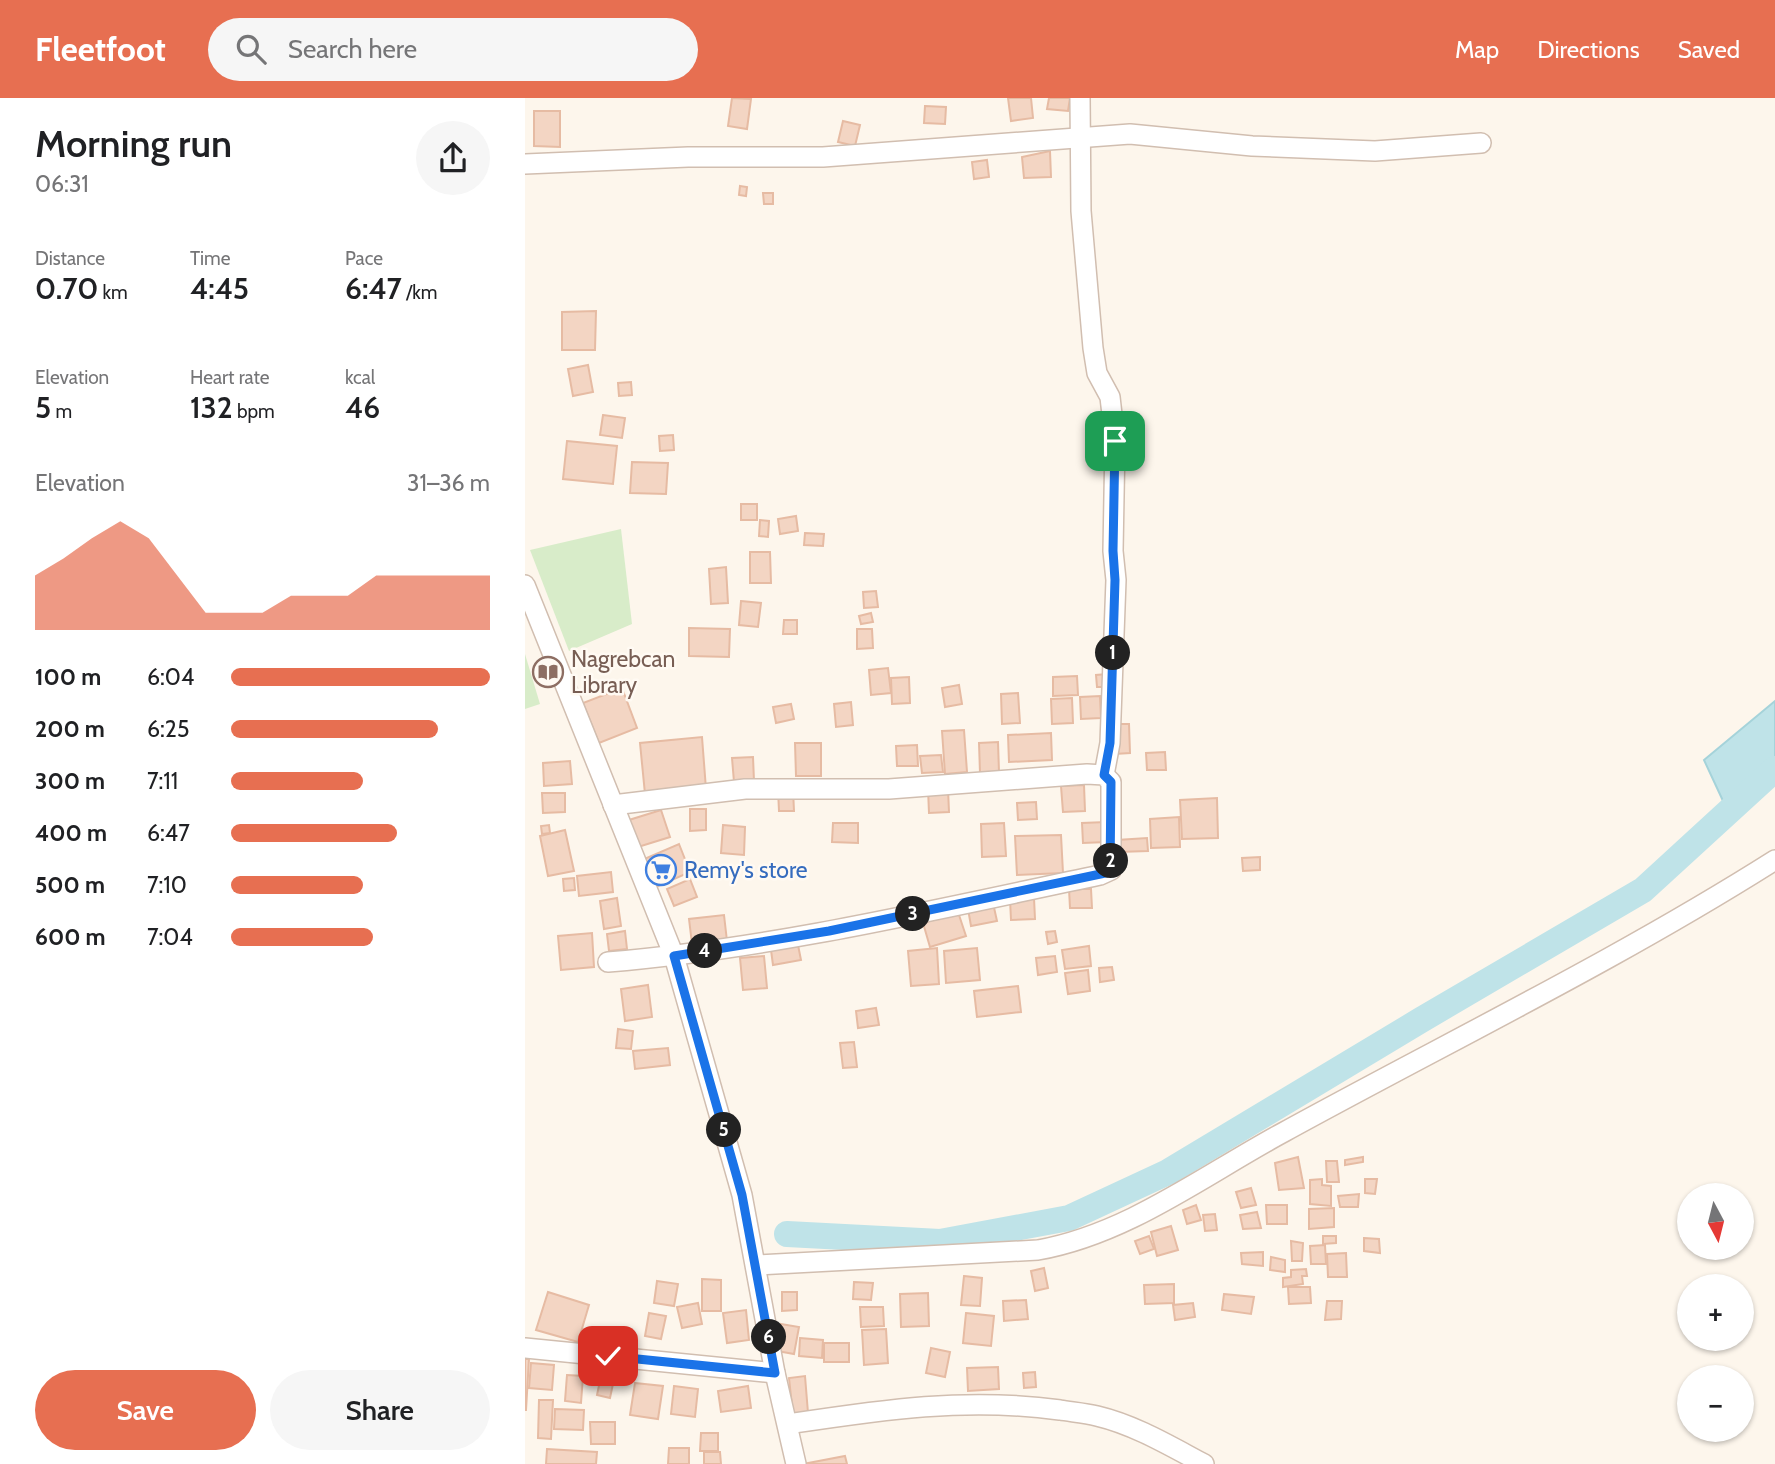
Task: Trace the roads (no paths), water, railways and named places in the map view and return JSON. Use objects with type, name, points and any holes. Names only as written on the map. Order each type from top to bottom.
[{"type":"street","points":[[1080,98],[1081,211],[1093,348],[1097,373],[1110,397],[1115,441],[1115,580],[1110,743],[1104,775]]},
{"type":"street","points":[[525,164],[688,157],[823,157],[1130,134],[1252,146],[1375,151],[1481,143]]},
{"type":"street","points":[[525,585],[674,956],[742,1195],[775,1373],[796,1464]]},
{"type":"street","points":[[608,962],[674,956],[829,931],[1108,873],[1111,870],[1111,782],[1104,775],[1087,774],[889,789],[745,789],[613,805]]},
{"type":"street","points":[[756,1265],[1038,1251],[1067,1245],[1117,1225],[1193,1185],[1282,1133],[1444,1048],[1684,916],[1775,860]]},
{"type":"street","points":[[525,1348],[775,1373]]},
{"type":"street","points":[[788,1424],[903,1407],[956,1404],[1030,1406],[1097,1416],[1151,1436],[1204,1464]]},
{"type":"water","points":[[1775,701],[1775,758],[1724,803],[1704,760]]},
{"type":"waterway","points":[[787,1234],[940,1242],[1069,1218],[1168,1172],[1643,890],[1775,769]]},
{"type":"place","name":"Nagrebcan Library","points":[[548,672]]},
{"type":"place","name":"Remy's store","points":[[661,870]]}]
